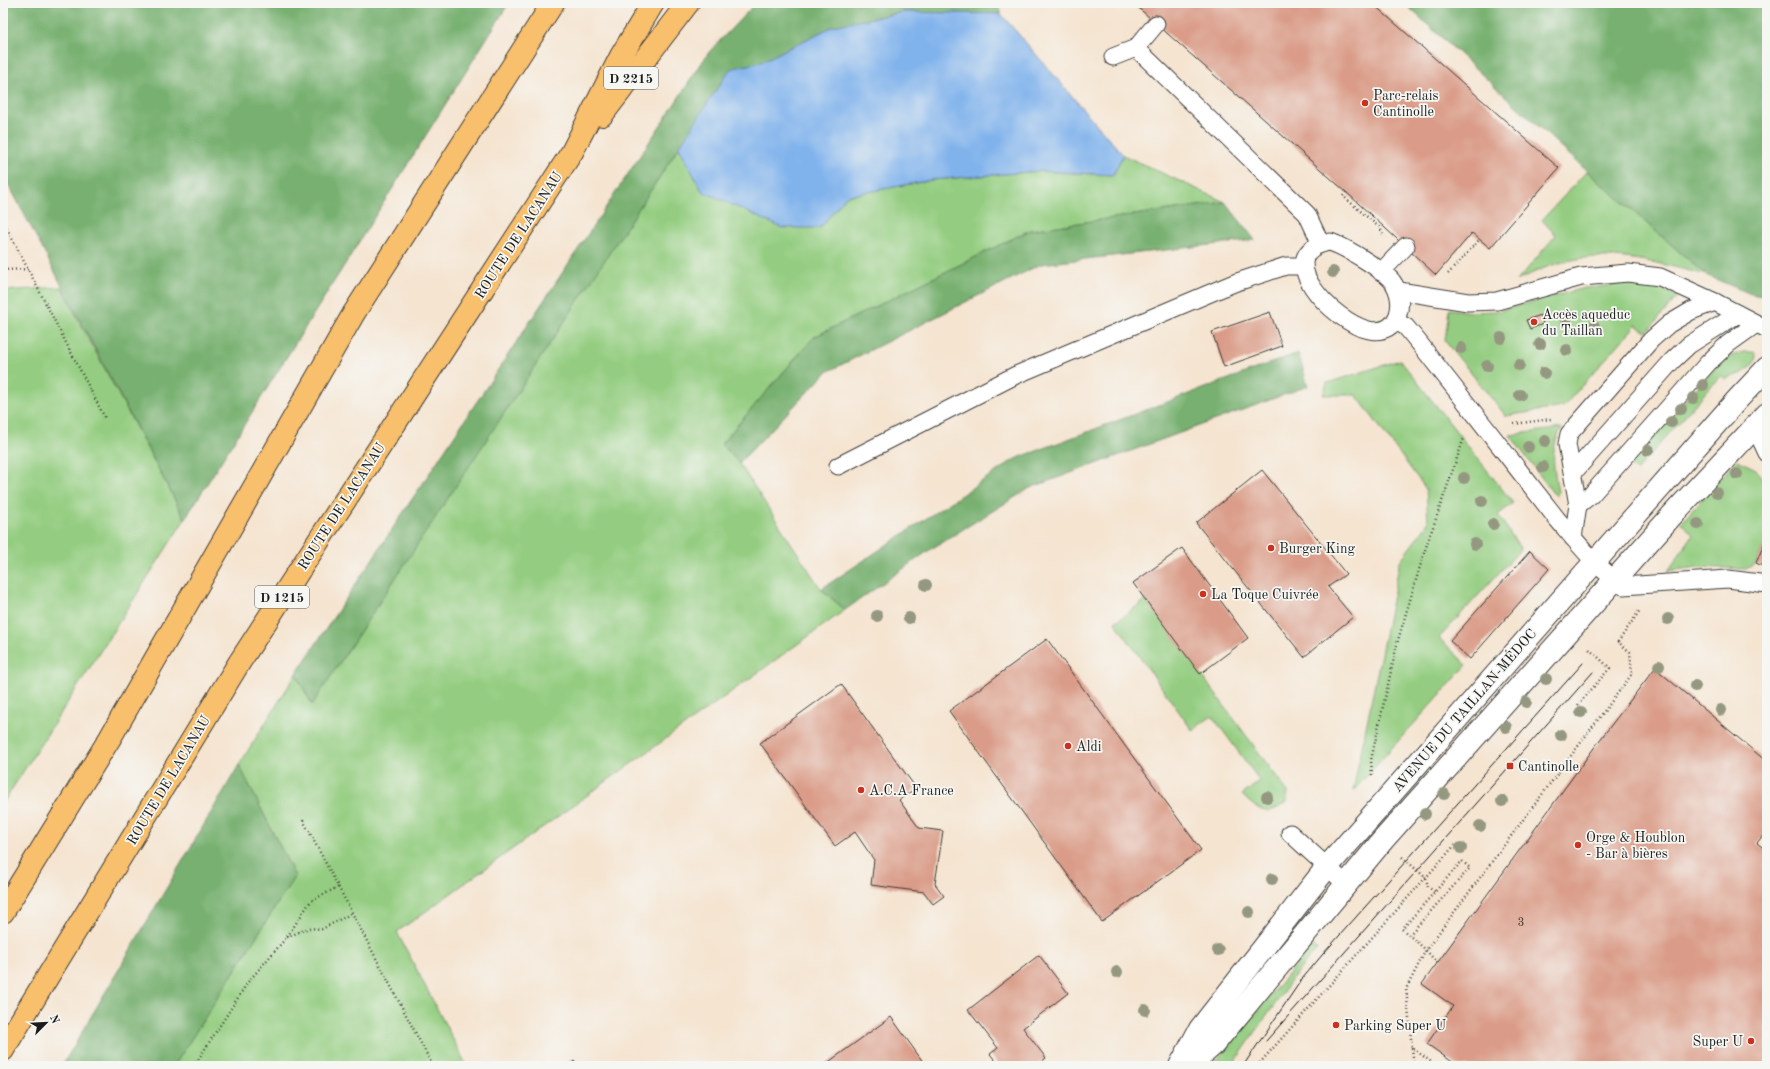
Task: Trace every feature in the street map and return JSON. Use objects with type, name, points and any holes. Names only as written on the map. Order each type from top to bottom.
[{"type":"main road","points":[[3,912],[110,738],[354,313],[553,3]]},
{"type":"main road","name":"ROUTE DE LACANAU","points":[[3,1050],[239,663],[572,152],[621,56],[653,3]]},
{"type":"main road","name":"D 2215","points":[[572,152],[688,3]]},
{"type":"street","name":"AVENUE DU TAILLAN-MÉDOC","points":[[1180,1066],[1200,1029],[1327,867],[1594,561],[1767,368]]},
{"type":"street","name":"AVENUE DU TAILLAN-MÉDOC","points":[[1189,1066],[1213,1045],[1346,884],[1675,512],[1761,420]]},
{"type":"lane","points":[[1113,57],[1136,48],[1156,24]]},
{"type":"lane","points":[[1136,48],[1307,214],[1321,244]]},
{"type":"lane","points":[[1330,242],[1341,245],[1391,279],[1399,291],[1399,313],[1396,321],[1387,329],[1377,331],[1358,327],[1330,309],[1318,294],[1307,277],[1304,266],[1307,256],[1313,248],[1321,244],[1330,242]]},
{"type":"lane","points":[[1381,272],[1406,246]]},
{"type":"lane","points":[[838,466],[1016,375],[1234,283],[1286,266],[1304,266]]},
{"type":"lane","points":[[1399,291],[1468,302],[1497,301],[1581,277],[1628,272],[1660,277],[1715,302],[1761,326]]},
{"type":"lane","points":[[1573,538],[1578,505],[1567,444],[1569,434],[1651,340],[1669,324],[1691,311],[1715,302]]},
{"type":"lane","points":[[1573,473],[1672,361],[1689,345],[1738,314]]},
{"type":"lane","points":[[1396,321],[1406,327],[1420,344],[1573,538],[1594,561],[1623,586],[1692,580],[1728,579],[1767,584]]},
{"type":"lane","points":[[1578,505],[1591,495],[1708,363],[1728,344],[1761,326]]},
{"type":"lane","points":[[1761,420],[1767,453]]},
{"type":"lane","points":[[1290,833],[1346,884]]},
{"type":"path","points":[[1346,192],[1343,196],[1380,228]]},
{"type":"path","points":[[3,220],[105,418]]},
{"type":"path","points":[[1436,298],[1438,285],[1480,239]]},
{"type":"path","points":[[3,270],[28,269]]},
{"type":"path","points":[[1513,425],[1565,416],[1576,425]]},
{"type":"path","points":[[1376,780],[1371,774],[1371,760],[1398,640],[1425,550],[1464,435]]},
{"type":"path","points":[[1414,1066],[1406,989],[1426,950],[1632,674],[1630,652],[1618,642],[1644,606],[1644,585]]},
{"type":"path","points":[[1578,706],[1610,668]]},
{"type":"path","points":[[302,820],[433,1066]]},
{"type":"path","points":[[1257,1066],[1455,845]]},
{"type":"path","points":[[1409,935],[1470,868],[1462,861],[1402,929],[1426,950],[1437,963]]},
{"type":"path","points":[[1426,878],[1428,887],[1435,892]]},
{"type":"path","points":[[194,1066],[248,982],[287,937],[311,901],[338,887]]},
{"type":"path","points":[[287,937],[309,928],[322,929],[352,913]]},
{"type":"path","points":[[1412,1048],[1437,1066]]},
{"type":"green space","points":[[3,3],[509,3],[185,519],[3,174]]},
{"type":"green space","points":[[756,3],[1000,3],[1001,14],[904,12],[833,26],[761,62],[730,70],[312,705],[296,674],[709,52]]},
{"type":"green space","points":[[1404,3],[1767,3],[1767,297],[1751,294],[1706,275],[1587,171]]},
{"type":"green space","points":[[679,147],[702,191],[820,228],[845,196],[932,180],[1040,171],[1113,175],[1123,155],[1225,202],[1030,230],[814,337],[721,444],[739,463],[821,589],[845,610],[397,932],[467,1066],[174,1066],[295,876],[239,765],[296,674],[312,704]]},
{"type":"green space","points":[[1587,171],[1706,275],[1656,263],[1610,257],[1588,258],[1565,262],[1542,269],[1517,281],[1556,235],[1542,220]]},
{"type":"green space","points":[[1225,202],[1255,240],[1041,264],[827,372],[739,463],[721,444],[814,337],[1030,230]]},
{"type":"green space","points":[[1624,284],[1658,287],[1678,296],[1647,332],[1636,325],[1563,407],[1506,416],[1445,341],[1449,309],[1471,312],[1498,311],[1584,288]]},
{"type":"green space","points":[[61,287],[185,519],[3,803],[3,291]]},
{"type":"green space","points":[[1743,352],[1754,352],[1756,355],[1753,365],[1740,374],[1725,379],[1721,375],[1636,471],[1628,464],[1723,359]]},
{"type":"green space","points":[[1298,353],[1308,386],[1030,488],[931,549],[845,610],[821,589],[1015,459]]},
{"type":"green space","points":[[1400,360],[1513,503],[1498,515],[1521,549],[1439,638],[1467,665],[1353,791],[1400,561],[1428,523],[1426,489],[1356,395],[1323,395],[1327,383]]},
{"type":"green space","points":[[1562,428],[1555,444],[1554,451],[1554,467],[1558,492],[1557,496],[1553,493],[1510,435]]},
{"type":"green space","points":[[1737,460],[1756,469],[1767,488],[1767,537],[1756,563],[1745,569],[1698,567],[1668,571],[1693,535],[1681,523]]},
{"type":"green space","points":[[1146,600],[1288,792],[1287,801],[1280,806],[1269,811],[1263,810],[1253,805],[1242,795],[1260,781],[1212,716],[1192,730],[1115,622]]},
{"type":"green space","points":[[239,765],[295,876],[174,1066],[62,1066]]},
{"type":"green space","points":[[1312,945],[1317,949],[1296,974],[1234,1063],[1237,1066],[1212,1066]]},
{"type":"water","points":[[904,12],[1001,14],[1123,155],[1113,175],[1040,171],[932,180],[846,196],[820,228],[782,228],[702,191],[679,147],[730,69],[761,62],[833,26]]},
{"type":"building","name":"Parc-relais Cantinolle","points":[[1133,3],[1372,3],[1559,168],[1490,248],[1472,233],[1436,275],[1346,192]]},
{"type":"building","points":[[1270,312],[1282,346],[1224,367],[1212,332]]},
{"type":"building","name":"Accès aqueduc du Taillan","points":[[1541,315],[1543,324],[1530,329],[1526,320]]},
{"type":"building","name":"Burger King","points":[[1262,470],[1346,574],[1328,587],[1353,617],[1304,657],[1196,523]]},
{"type":"building","points":[[1767,537],[1767,568],[1756,563]]},
{"type":"building","points":[[1182,548],[1248,638],[1200,674],[1133,583]]},
{"type":"building","points":[[1530,551],[1549,569],[1470,659],[1450,641]]},
{"type":"building","points":[[1047,639],[1201,850],[1102,922],[949,711]]},
{"type":"building","points":[[1655,668],[1767,762],[1767,830],[1757,843],[1767,851],[1767,1066],[1458,1066],[1427,1044],[1453,1006],[1422,984],[1599,741]]},
{"type":"building","points":[[841,684],[916,788],[899,800],[919,828],[943,831],[935,884],[944,896],[933,904],[924,892],[871,885],[874,860],[855,832],[835,846],[760,743]]},
{"type":"building","points":[[1039,955],[1068,993],[1023,1028],[1046,1058],[1036,1066],[1000,1066],[990,1054],[998,1048],[968,1010]]},
{"type":"building","points":[[891,1017],[926,1066],[823,1066]]},
{"type":"building","points":[[574,1061],[578,1066],[568,1066]]},
{"type":"tram line","points":[[1243,1066],[1302,979],[1323,954],[1583,663]]},
{"type":"tram line","points":[[1266,1041],[1593,672]]},
{"type":"place","name":"Parc-relais Cantinolle","points":[[1365,103]]},
{"type":"place","name":"Accès aqueduc du Taillan","points":[[1534,322]]},
{"type":"place","name":"Burger King","points":[[1271,548]]},
{"type":"place","name":"La Toque Cuivrée","points":[[1203,594]]},
{"type":"place","name":"Aldi","points":[[1068,746]]},
{"type":"place","name":"Cantinolle","points":[[1510,766]]},
{"type":"place","name":"A.C.A France","points":[[861,790]]},
{"type":"place","name":"Orge & Houblon - Bar à bières","points":[[1578,845]]},
{"type":"place","name":"Parking Super U","points":[[1336,1025]]},
{"type":"place","name":"Super U","points":[[1751,1041]]}]
